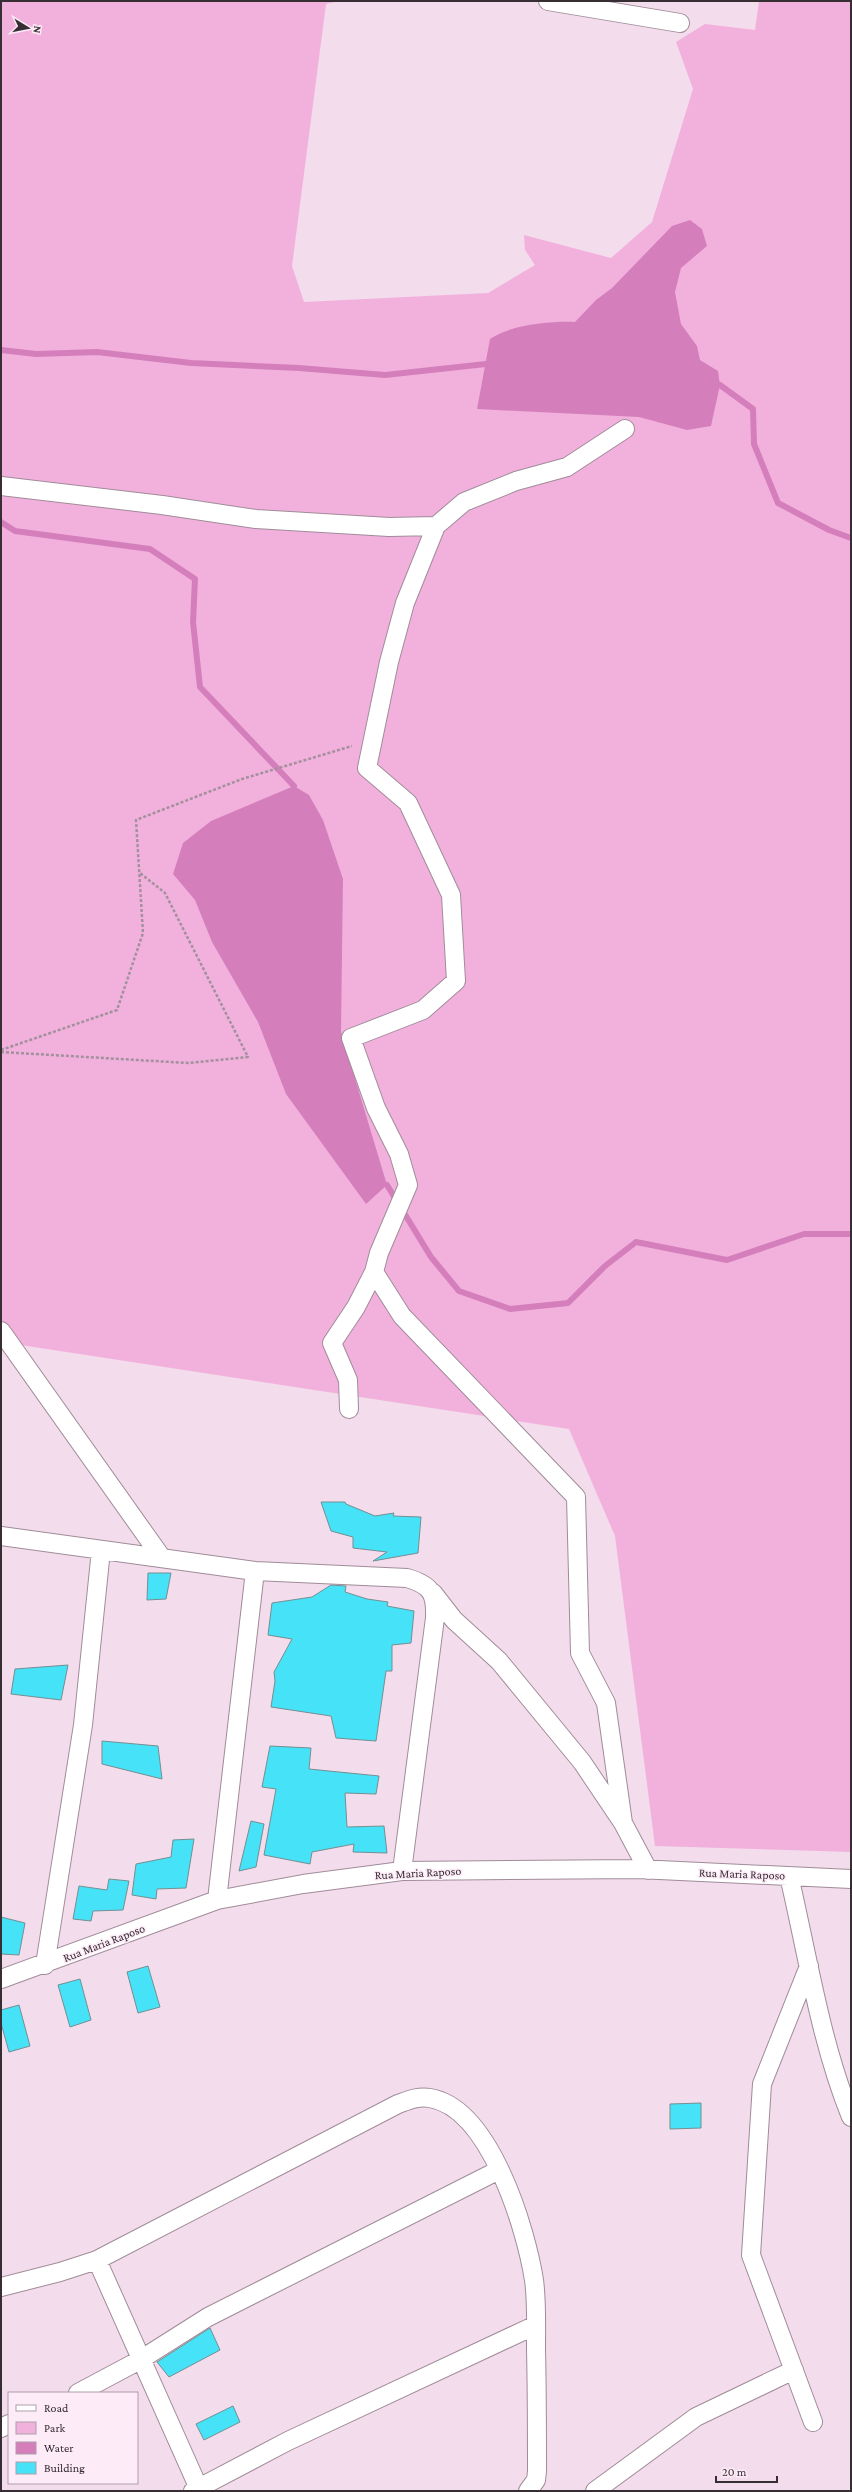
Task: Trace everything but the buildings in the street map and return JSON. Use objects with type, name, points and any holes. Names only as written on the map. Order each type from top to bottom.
[{"type":"street","points":[[548,1],[680,23]]},
{"type":"street","points":[[349,1409],[348,1380],[332,1344],[356,1307],[374,1272],[379,1253],[408,1184],[399,1154],[376,1108],[351,1038],[423,1010],[456,981],[451,895],[408,803],[367,768],[389,662],[405,603],[436,526],[464,502],[516,481],[567,466],[625,430]]},
{"type":"street","points":[[1,486],[162,504],[256,520],[389,527],[436,526]]},
{"type":"street","points":[[374,1272],[402,1316],[576,1497],[580,1653],[606,1703],[623,1823]]},
{"type":"street","points":[[1,1331],[162,1558]]},
{"type":"street","points":[[1,1536],[256,1571],[407,1578],[421,1582],[430,1589],[454,1620],[499,1661],[582,1762],[623,1823],[648,1870]]},
{"type":"street","points":[[45,1965],[83,1725],[101,1550]]},
{"type":"street","points":[[216,1900],[256,1571]]},
{"type":"street","points":[[402,1871],[435,1618],[436,1601],[430,1589]]},
{"type":"street","name":"Rua Maria Raposo","points":[[1,1979],[45,1965],[216,1900],[303,1884],[402,1871],[531,1869],[648,1870],[851,1879]]},
{"type":"street","points":[[789,1876],[820,2020],[841,2092],[851,2117]]},
{"type":"street","points":[[809,1966],[762,2084],[751,2255],[814,2422]]},
{"type":"street","points":[[1,2287],[60,2272],[97,2260],[398,2104],[416,2097],[432,2098],[452,2108],[466,2120],[489,2147],[524,2232],[534,2281],[536,2325],[538,2471],[536,2480],[531,2490]]},
{"type":"street","points":[[80,2392],[140,2360],[208,2317],[499,2170]]},
{"type":"street","points":[[97,2260],[197,2490],[302,2434],[536,2325]]},
{"type":"street","points":[[595,2491],[696,2417],[794,2370]]},
{"type":"path","points":[[1,1051],[117,1010],[144,933],[136,820],[242,779],[373,740]]},
{"type":"path","points":[[1,1051],[188,1063],[248,1057],[165,893],[140,873]]},
{"type":"green space","points":[[1,1],[339,1],[326,4],[292,266],[304,302],[488,293],[535,265],[525,250],[524,235],[611,258],[652,222],[693,89],[676,42],[705,24],[755,30],[759,1],[851,1],[851,1852],[655,1846],[615,1536],[569,1429],[1,1342]]},
{"type":"water","points":[[690,220],[702,229],[707,246],[681,268],[675,292],[681,324],[697,346],[700,360],[718,371],[720,385],[711,426],[687,430],[639,417],[477,409],[490,339],[498,334],[519,327],[554,322],[575,322],[596,300],[612,288],[672,226]]},
{"type":"water","points":[[294,786],[309,795],[323,820],[343,879],[341,1032],[387,1185],[366,1204],[286,1094],[258,1022],[212,942],[195,900],[173,874],[183,843],[211,821]]},
{"type":"waterway","points":[[1,350],[36,354],[97,352],[191,363],[299,368],[385,375],[486,364]]},
{"type":"waterway","points":[[720,385],[753,409],[754,444],[778,503],[829,530],[851,538]]},
{"type":"waterway","points":[[1,522],[15,531],[150,549],[195,579],[193,622],[200,687],[294,786]]},
{"type":"waterway","points":[[387,1185],[431,1257],[459,1291],[510,1309],[568,1303],[605,1266],[636,1242],[727,1260],[804,1234],[851,1234]]}]
